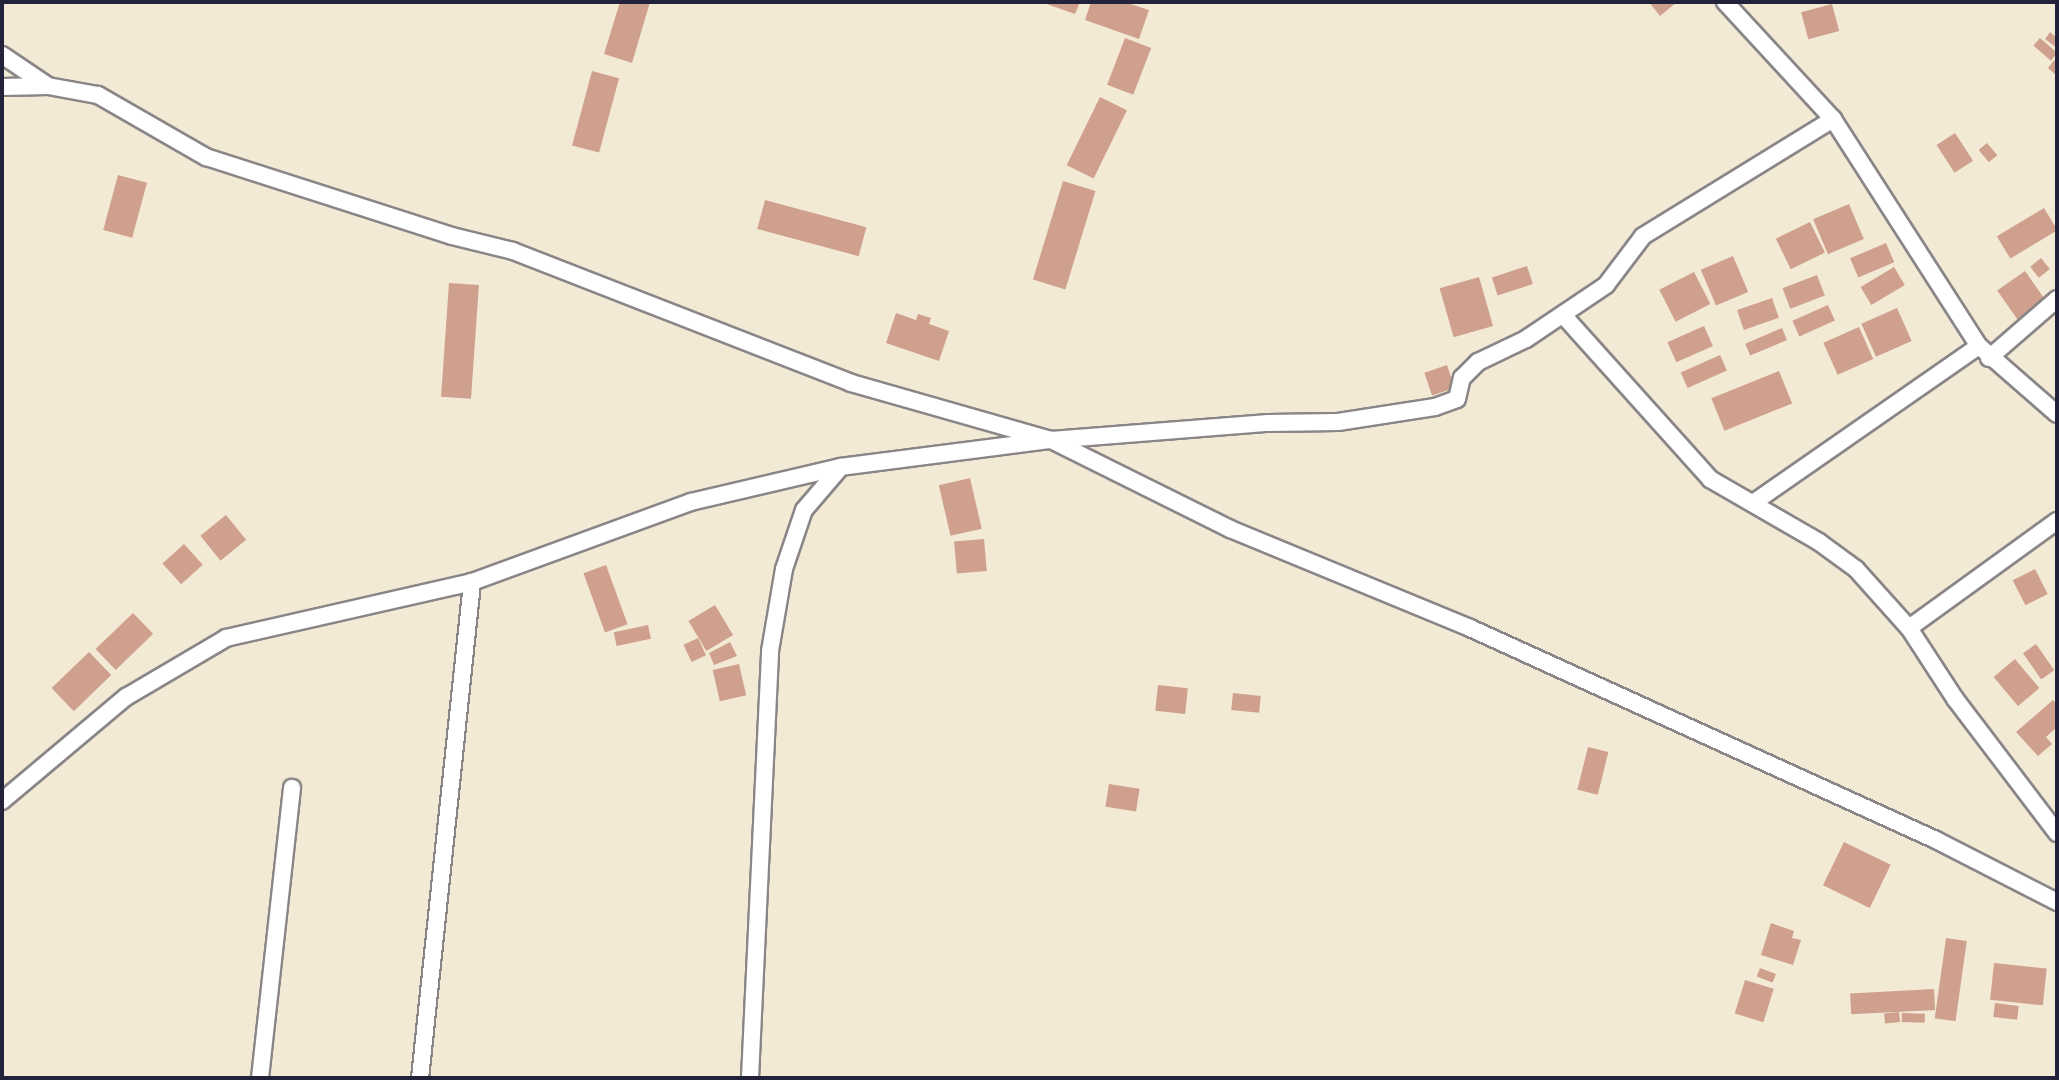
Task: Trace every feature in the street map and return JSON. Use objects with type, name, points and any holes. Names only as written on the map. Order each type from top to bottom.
[{"type":"street","points":[[1725,2],[1833,119],[1984,352],[2057,414]]},
{"type":"street","points":[[2,55],[48,86]]},
{"type":"street","points":[[2,87],[48,86],[99,95],[206,157],[452,236],[513,251],[851,383],[1051,440],[1230,528],[1470,628],[1937,840],[2057,902]]},
{"type":"street","points":[[2,801],[126,697],[226,638],[472,582],[691,502],[794,482],[841,467],[1051,440],[1268,423],[1338,422],[1435,407],[1457,399],[1462,378],[1478,362],[1564,316],[1606,285],[1643,236],[1833,119]]},
{"type":"street","points":[[1753,503],[1984,352],[2057,299]]},
{"type":"street","points":[[1564,316],[1710,479],[1753,503],[1856,569],[1909,628],[1956,700],[2057,833]]},
{"type":"street","points":[[750,1078],[770,651],[784,569],[804,510],[841,467]]},
{"type":"street","points":[[794,482],[804,510]]},
{"type":"street","points":[[1909,628],[2057,521]]},
{"type":"street","points":[[420,1078],[472,582]]},
{"type":"street","points":[[260,1078],[292,788]]},
{"type":"building","points":[[620,2],[650,2],[632,63],[604,54]]},
{"type":"building","points":[[1041,2],[1080,2],[1075,14]]},
{"type":"building","points":[[1091,2],[1124,2],[1149,10],[1139,39],[1085,20]]},
{"type":"building","points":[[1649,2],[1677,2],[1660,16]]},
{"type":"building","points":[[1832,4],[1839,31],[1808,39],[1801,12]]},
{"type":"building","points":[[2050,32],[2057,38],[2057,48],[2045,39]]},
{"type":"building","points":[[1125,38],[1151,48],[1133,95],[1107,85]]},
{"type":"building","points":[[2040,38],[2057,53],[2051,61],[2033,46]]},
{"type":"building","points":[[2054,60],[2057,62],[2057,76],[2048,68]]},
{"type":"building","points":[[592,71],[619,78],[599,153],[572,145]]},
{"type":"building","points":[[1100,97],[1127,110],[1094,178],[1067,165]]},
{"type":"building","points":[[1955,133],[1973,161],[1955,173],[1937,145]]},
{"type":"building","points":[[1987,143],[1997,155],[1989,162],[1979,150]]},
{"type":"building","points":[[118,175],[147,183],[132,238],[103,230]]},
{"type":"building","points":[[1063,181],[1096,191],[1065,289],[1033,279]]},
{"type":"building","points":[[765,200],[866,227],[859,256],[757,229]]},
{"type":"building","points":[[1849,204],[1864,239],[1828,254],[1813,219]]},
{"type":"building","points":[[2044,208],[2057,231],[2010,259],[1997,236]]},
{"type":"building","points":[[1810,222],[1825,253],[1791,269],[1776,239]]},
{"type":"building","points":[[1886,243],[1894,262],[1858,278],[1850,258]]},
{"type":"building","points":[[1733,256],[1748,292],[1716,306],[1701,270]]},
{"type":"building","points":[[2041,258],[2050,269],[2039,278],[2030,267]]},
{"type":"building","points":[[1527,266],[1533,284],[1498,296],[1492,277]]},
{"type":"building","points":[[1894,267],[1905,285],[1871,305],[1861,287]]},
{"type":"building","points":[[2025,271],[2046,301],[2018,321],[1997,291]]},
{"type":"building","points":[[1694,272],[1710,304],[1676,322],[1659,290]]},
{"type":"building","points":[[1817,275],[1825,296],[1790,309],[1782,288]]},
{"type":"building","points":[[1479,277],[1493,326],[1454,337],[1440,288]]},
{"type":"building","points":[[449,283],[479,285],[471,399],[441,397]]},
{"type":"building","points":[[1772,298],[1779,318],[1744,330],[1737,310]]},
{"type":"building","points":[[1828,305],[1835,321],[1799,336],[1792,321]]},
{"type":"building","points":[[1897,308],[1912,341],[1876,357],[1861,324]]},
{"type":"building","points":[[896,313],[916,320],[918,314],[931,318],[929,324],[949,331],[939,361],[886,343]]},
{"type":"building","points":[[1704,326],[1713,346],[1676,362],[1667,342]]},
{"type":"building","points":[[1859,327],[1873,359],[1838,375],[1823,343]]},
{"type":"building","points":[[1782,328],[1787,340],[1750,356],[1745,344]]},
{"type":"building","points":[[1720,355],[1727,371],[1688,388],[1681,372]]},
{"type":"building","points":[[1447,365],[1455,388],[1432,396],[1424,373]]},
{"type":"building","points":[[1779,371],[1792,403],[1724,431],[1711,398]]},
{"type":"building","points":[[970,478],[982,529],[951,536],[939,485]]},
{"type":"building","points":[[226,515],[246,540],[220,561],[200,536]]},
{"type":"building","points":[[984,539],[987,571],[957,573],[954,542]]},
{"type":"building","points":[[184,544],[203,565],[181,584],[162,563]]},
{"type":"building","points":[[606,565],[628,624],[605,632],[583,573]]},
{"type":"building","points":[[2035,569],[2048,594],[2025,605],[2013,580]]},
{"type":"building","points":[[715,605],[733,635],[706,651],[688,621]]},
{"type":"building","points":[[133,613],[153,634],[116,670],[96,649]]},
{"type":"building","points":[[648,625],[651,639],[617,646],[614,632]]},
{"type":"building","points":[[698,638],[706,655],[692,662],[683,645]]},
{"type":"building","points":[[730,642],[737,656],[714,665],[709,653]]},
{"type":"building","points":[[2036,644],[2054,670],[2041,679],[2023,653]]},
{"type":"building","points":[[89,652],[111,675],[74,711],[52,688]]},
{"type":"building","points":[[2015,659],[2039,688],[2018,706],[1994,677]]},
{"type":"building","points":[[739,664],[746,695],[720,701],[713,670]]},
{"type":"building","points":[[1158,685],[1188,688],[1185,714],[1155,711]]},
{"type":"building","points":[[1233,693],[1261,696],[1259,713],[1231,710]]},
{"type":"building","points":[[2053,700],[2057,705],[2057,727],[2046,737],[2052,744],[2038,756],[2016,732]]},
{"type":"building","points":[[1588,747],[1608,752],[1598,795],[1577,790]]},
{"type":"building","points":[[1109,784],[1140,789],[1136,812],[1105,807]]},
{"type":"building","points":[[1844,842],[1891,865],[1870,908],[1823,885]]},
{"type":"building","points":[[1771,923],[1794,931],[1792,938],[1801,940],[1793,965],[1761,955]]},
{"type":"building","points":[[1946,938],[1967,941],[1956,1021],[1935,1018]]},
{"type":"building","points":[[1994,963],[2047,969],[2043,1005],[1990,1000]]},
{"type":"building","points":[[1760,968],[1776,974],[1773,982],[1757,976]]},
{"type":"building","points":[[1745,980],[1774,989],[1763,1022],[1735,1013]]},
{"type":"building","points":[[1934,989],[1935,1010],[1851,1014],[1850,993]]},
{"type":"building","points":[[1995,1003],[2019,1006],[2017,1020],[1993,1017]]},
{"type":"building","points":[[1899,1012],[1900,1022],[1885,1024],[1884,1014]]},
{"type":"building","points":[[1902,1013],[1925,1014],[1925,1023],[1902,1022]]}]
